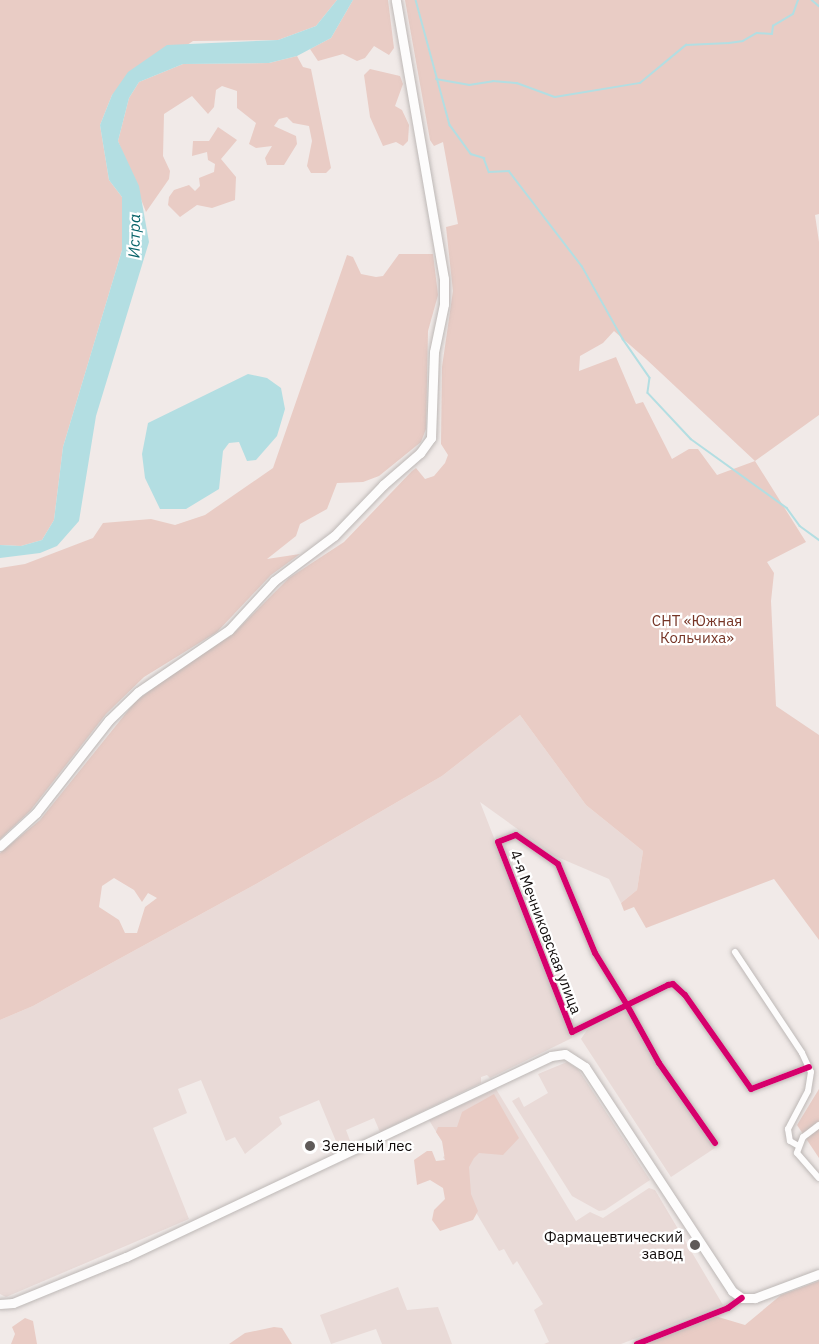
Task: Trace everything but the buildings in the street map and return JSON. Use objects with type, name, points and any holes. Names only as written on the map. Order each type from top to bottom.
[{"type":"main road","points":[[0,846],[36,813],[109,720],[138,692],[229,630],[274,581],[334,536],[383,485],[420,453],[433,428],[434,352],[444,304],[444,279],[396,0]]},
{"type":"main road","points":[[0,1304],[14,1303],[126,1257],[551,1056],[565,1054],[585,1067],[724,1281],[742,1298],[762,1296],[819,1274]]},
{"type":"street","name":"4-я Мечниковская улица","points":[[516,835],[558,864],[593,950],[627,1005],[572,1032],[498,842],[516,835]]},
{"type":"street","points":[[735,952],[809,1067],[808,1091],[788,1129],[790,1141],[796,1145],[800,1159],[819,1178]]},
{"type":"street","points":[[715,1143],[659,1063],[627,1005],[668,985],[677,985],[751,1089],[809,1067]]},
{"type":"street","points":[[796,1145],[819,1125]]},
{"type":"street","points":[[637,1344],[728,1308],[742,1298]]},
{"type":"shaded area","points":[[520,715],[586,805],[643,851],[637,890],[621,903],[609,879],[555,856],[480,802],[572,1038],[490,1078],[487,1075],[481,1077],[481,1083],[380,1132],[374,1118],[346,1130],[352,1146],[340,1151],[319,1100],[279,1117],[282,1124],[245,1154],[235,1137],[226,1141],[201,1080],[178,1089],[187,1113],[153,1128],[189,1219],[6,1297],[0,1294],[0,1020],[33,1006],[256,884],[442,776]]},
{"type":"shaded area","points":[[628,1010],[656,1064],[715,1148],[671,1177],[581,1039],[587,1030]]},
{"type":"shaded area","points":[[567,1062],[578,1069],[650,1180],[605,1210],[599,1211],[572,1196],[512,1101],[519,1097],[524,1107],[548,1093],[538,1074]]},
{"type":"shaded area","points":[[496,1089],[576,1221],[590,1212],[603,1218],[649,1188],[655,1190],[723,1305],[621,1344],[544,1344],[549,1342],[534,1310],[543,1304],[517,1261],[513,1265],[504,1249],[499,1251],[443,1157],[449,1153],[429,1120]]},
{"type":"shaded area","points":[[398,1287],[407,1310],[438,1307],[452,1344],[382,1344],[376,1329],[331,1344],[320,1315]]},
{"type":"green space","points":[[0,0],[337,0],[316,26],[278,40],[193,41],[112,95],[100,125],[109,180],[122,197],[122,250],[63,447],[54,520],[42,540],[21,546],[0,545]]},
{"type":"green space","points":[[353,0],[388,0],[394,48],[389,55],[374,46],[365,58],[357,61],[343,54],[318,61],[310,49],[331,38]]},
{"type":"green space","name":"СНТ «Южная Кольчиха»","points":[[405,0],[819,0],[819,214],[815,215],[819,242],[819,415],[755,461],[806,542],[767,562],[774,573],[771,601],[776,706],[819,735],[819,940],[774,879],[646,928],[634,907],[624,911],[621,903],[637,890],[643,851],[586,805],[520,715],[442,776],[256,884],[33,1006],[0,1020],[0,853],[40,820],[135,702],[194,657],[232,635],[289,578],[344,542],[412,471],[416,468],[425,479],[434,476],[445,463],[448,455],[441,444],[442,367],[453,291],[446,227],[458,224],[443,142],[434,146],[430,140]],"holes":[[[614,331],[755,461],[717,475],[698,449],[689,449],[672,459],[643,402],[636,404],[616,357],[579,371],[580,356],[603,343]],[[114,878],[134,890],[142,902],[148,893],[157,898],[145,907],[137,933],[125,933],[119,920],[99,907],[102,886]]]},
{"type":"green space","points":[[297,56],[303,67],[311,69],[331,168],[326,173],[311,173],[307,166],[312,141],[309,126],[293,123],[287,117],[279,119],[274,126],[296,136],[297,144],[284,165],[267,165],[265,158],[272,146],[256,148],[249,144],[256,123],[237,108],[237,91],[222,86],[216,90],[214,107],[208,114],[192,96],[164,114],[163,156],[170,171],[169,179],[146,212],[118,141],[129,98],[139,82],[183,64],[269,63]]},
{"type":"green space","points":[[370,69],[400,76],[403,84],[395,106],[402,110],[409,125],[408,141],[403,146],[396,142],[383,146],[370,117],[364,75]]},
{"type":"green space","points":[[218,127],[237,140],[221,159],[236,177],[235,200],[212,208],[197,205],[180,217],[168,205],[169,197],[174,190],[189,185],[195,191],[200,186],[199,178],[214,172],[215,164],[208,160],[207,152],[192,156],[193,141],[209,141]]},
{"type":"green space","points":[[399,254],[433,254],[438,295],[428,331],[426,429],[421,442],[379,476],[363,482],[337,483],[327,509],[300,524],[296,536],[267,559],[300,554],[271,575],[217,632],[144,677],[106,714],[30,811],[0,839],[0,568],[25,564],[93,538],[103,523],[151,519],[175,525],[205,515],[273,468],[347,255],[353,257],[361,274],[376,277],[383,276]]},
{"type":"green space","points":[[819,1089],[819,1158],[797,1125]]},
{"type":"green space","points":[[494,1094],[519,1138],[503,1155],[479,1153],[474,1158],[469,1167],[471,1194],[478,1211],[473,1220],[440,1231],[432,1220],[434,1210],[445,1199],[443,1188],[430,1180],[417,1185],[414,1160],[427,1151],[432,1151],[436,1161],[445,1160],[442,1141],[436,1132],[438,1127],[457,1127],[462,1112]]},
{"type":"green space","points":[[819,1281],[819,1344],[643,1344],[715,1316],[745,1325],[781,1295]]},
{"type":"green space","points":[[25,1318],[33,1321],[37,1344],[11,1344],[15,1334],[12,1327]]},
{"type":"green space","points":[[274,1327],[282,1328],[292,1344],[229,1344],[245,1333]]},
{"type":"water","name":"Истра","points":[[337,0],[353,0],[331,38],[297,56],[269,63],[183,64],[139,82],[129,98],[118,141],[139,186],[149,242],[96,416],[79,521],[57,546],[40,553],[0,558],[0,545],[21,546],[42,540],[54,520],[63,447],[122,250],[122,197],[109,180],[100,125],[112,95],[128,72],[167,45],[278,40],[316,26]]},
{"type":"water","points":[[248,374],[267,378],[281,388],[285,409],[277,436],[256,460],[247,461],[239,442],[229,443],[223,451],[219,489],[186,509],[160,509],[145,478],[142,454],[148,423]]},
{"type":"waterway","points":[[416,0],[450,125],[471,154],[484,158],[489,172],[509,171],[582,266],[623,339],[650,378],[648,393],[691,439],[787,508],[800,526],[819,540]]},
{"type":"waterway","points":[[436,79],[469,85],[493,81],[517,83],[555,97],[640,83],[686,45],[729,43],[743,41],[757,33],[772,34],[773,26],[793,14],[798,0]]},
{"type":"waterway","points":[[812,0],[819,6]]},
{"type":"cycle path","points":[[715,1143],[659,1063],[627,1005],[595,953],[558,864],[516,835],[498,842],[572,1032],[627,1005],[668,985],[673,984],[685,995],[751,1089],[809,1067]]},
{"type":"cycle path","points":[[637,1344],[728,1308],[742,1298]]},
{"type":"place","name":"Зеленый лес","points":[[310,1146]]},
{"type":"place","name":"Фармацевтический завод","points":[[695,1245]]}]
